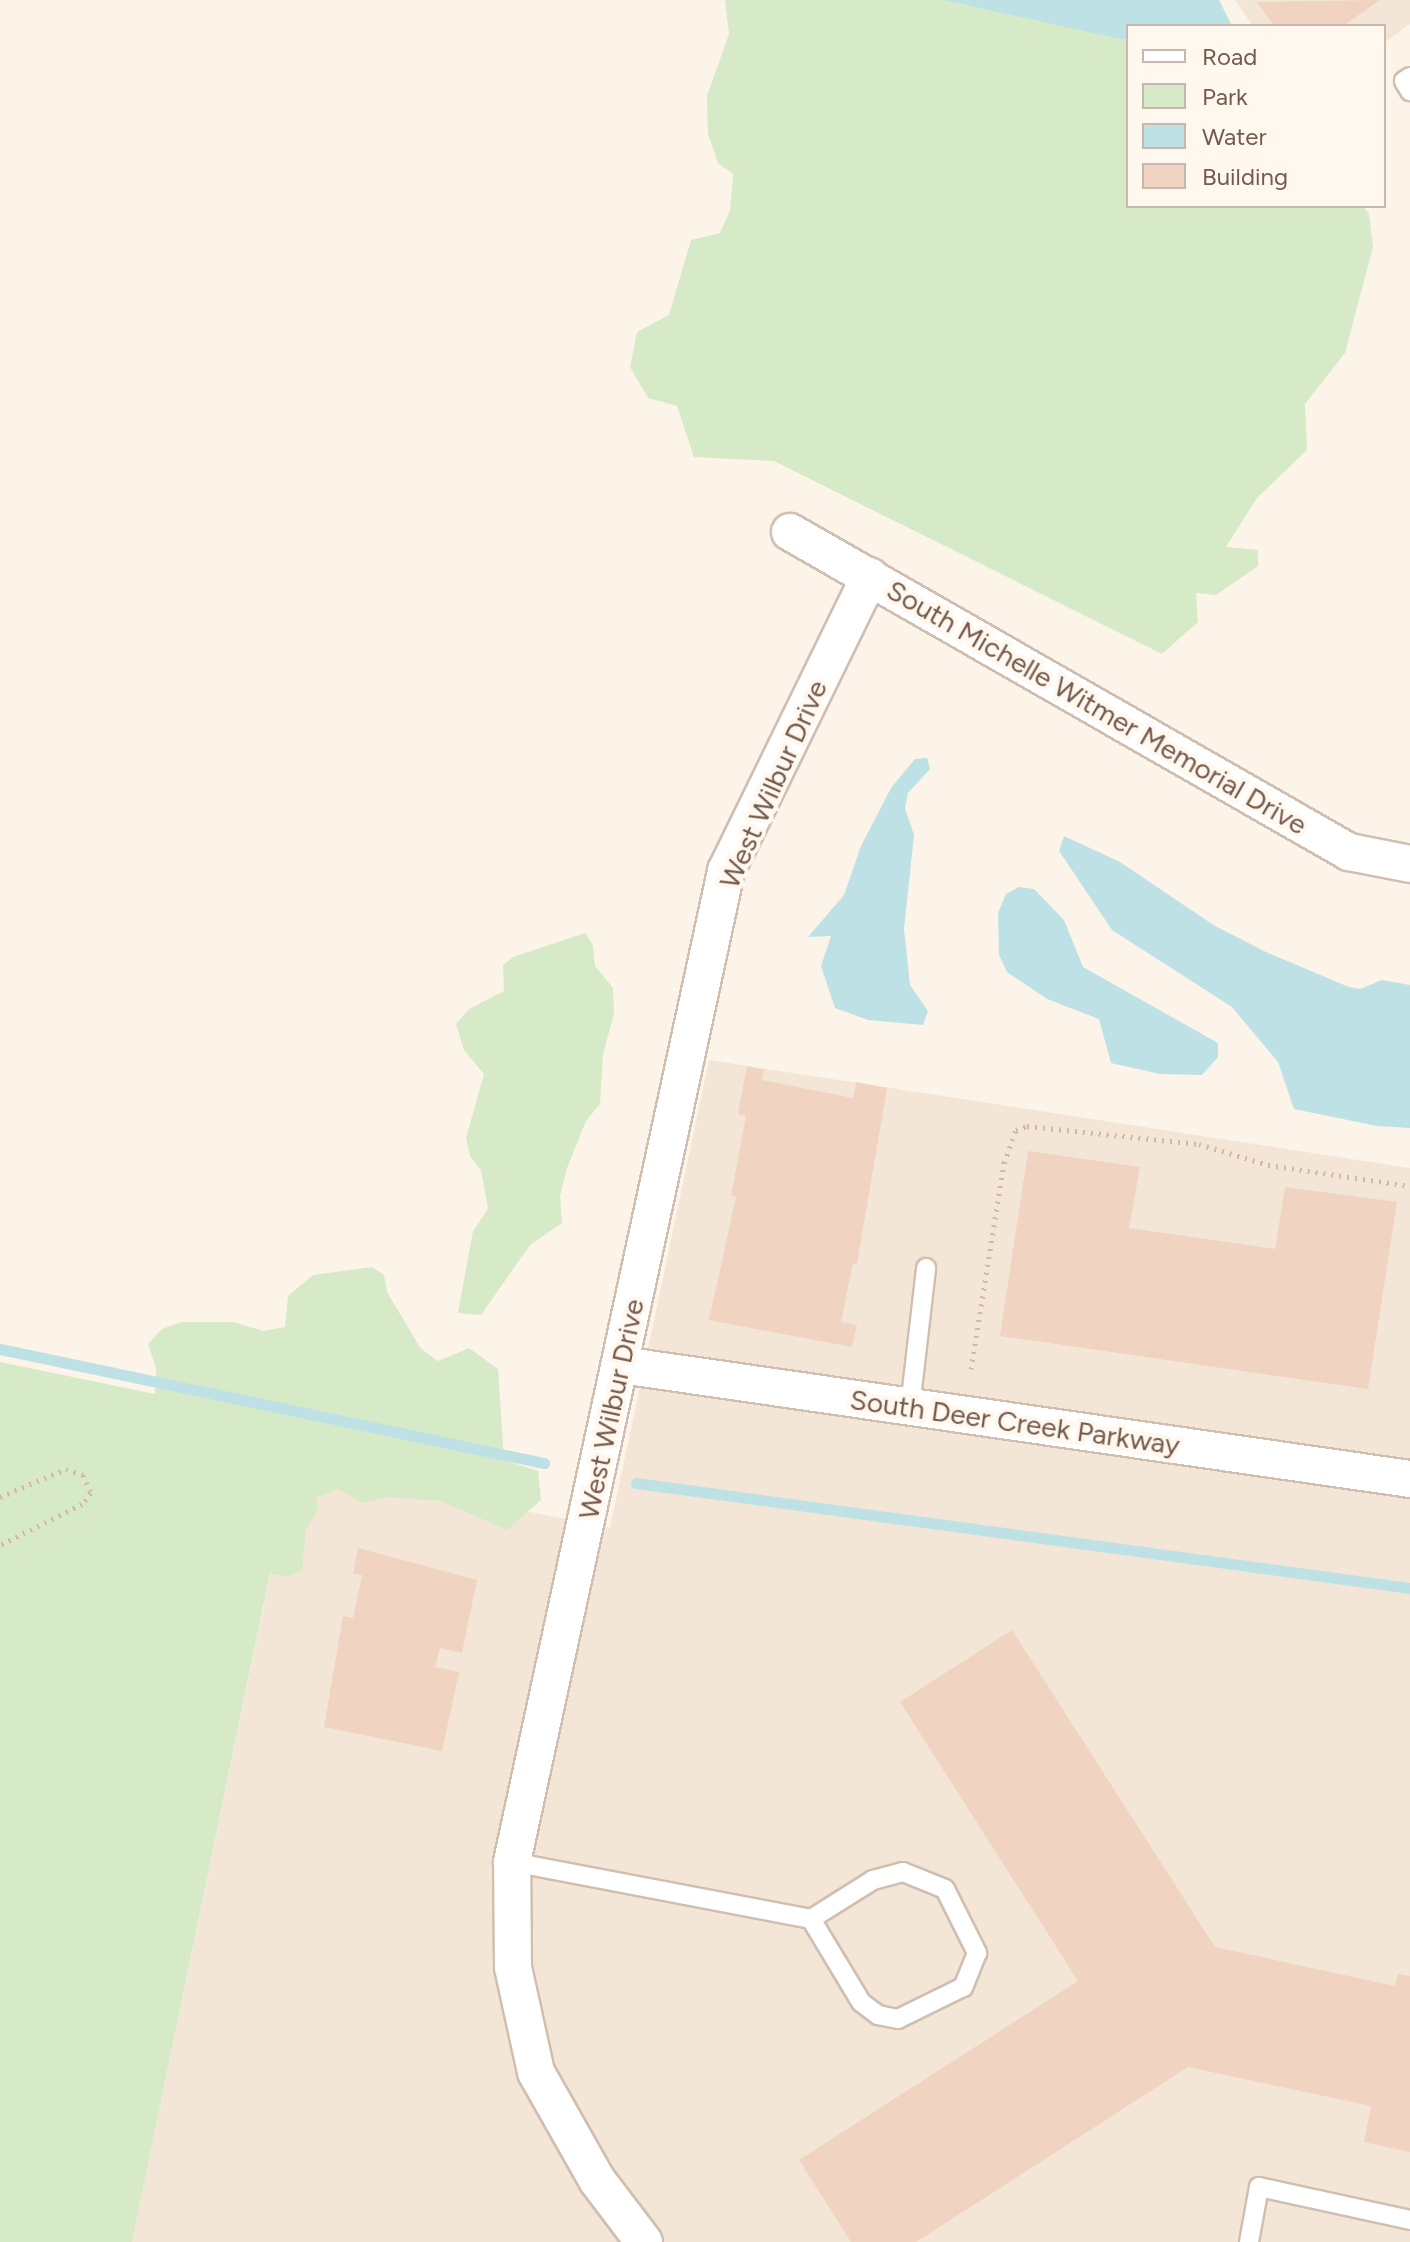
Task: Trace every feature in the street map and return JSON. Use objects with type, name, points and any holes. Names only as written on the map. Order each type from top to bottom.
[{"type":"street","name":"South Michelle Witmer Memorial Drive","points":[[790,532],[1349,852],[1410,864]]},
{"type":"street","name":"West Wilbur Drive","points":[[644,2242],[597,2180],[536,2072],[513,1967],[512,1862],[726,871],[870,576]]},
{"type":"street","name":"South Deer Creek Parkway","points":[[621,1365],[910,1407],[1409,1471]]},
{"type":"lane","points":[[1410,77],[1404,81],[1410,91]]},
{"type":"lane","points":[[910,1407],[926,1268]]},
{"type":"lane","points":[[512,1862],[811,1919],[873,1880],[903,1872],[945,1889],[977,1953],[963,1987],[898,2019],[878,2015],[861,2002],[811,1919]]},
{"type":"lane","points":[[1249,2242],[1259,2187],[1410,2220]]},
{"type":"path","points":[[971,1369],[1004,1163],[1016,1130],[1027,1126],[1199,1144],[1268,1165],[1410,1186]]},
{"type":"path","points":[[0,1497],[66,1469],[83,1475],[91,1493],[82,1504],[0,1545]]},
{"type":"shaded area","points":[[1235,0],[1410,0],[1410,24],[1386,42],[1386,24],[1252,24]]},
{"type":"shaded area","points":[[709,1060],[1410,1168],[1410,2242],[132,2242],[293,1464],[610,1528]]},
{"type":"green space","points":[[725,0],[948,0],[1126,39],[1126,208],[1364,208],[1369,214],[1373,247],[1345,353],[1305,404],[1307,450],[1257,498],[1226,547],[1258,550],[1258,566],[1216,595],[1196,593],[1198,622],[1162,654],[774,461],[694,457],[677,406],[648,398],[630,367],[637,332],[669,315],[691,240],[720,233],[730,210],[733,174],[718,163],[708,134],[707,96],[729,34]]},
{"type":"green space","points":[[585,933],[593,945],[595,966],[613,988],[614,1014],[603,1054],[600,1104],[586,1121],[567,1168],[560,1196],[562,1223],[530,1245],[481,1315],[458,1313],[473,1231],[488,1209],[481,1170],[470,1156],[466,1138],[484,1074],[464,1050],[456,1024],[469,1009],[504,991],[503,965],[513,957]]},
{"type":"green space","points":[[372,1267],[384,1275],[387,1292],[421,1349],[438,1361],[469,1348],[498,1369],[504,1460],[538,1471],[541,1500],[507,1530],[441,1501],[388,1497],[363,1503],[338,1489],[316,1498],[318,1511],[306,1529],[302,1570],[287,1577],[270,1573],[132,2242],[0,2242],[0,1362],[155,1394],[156,1368],[148,1344],[162,1329],[181,1322],[233,1322],[264,1331],[285,1327],[288,1296],[313,1275]]},
{"type":"water","points":[[944,0],[1219,0],[1231,24],[1126,24],[1126,39]]},
{"type":"water","points":[[927,758],[930,769],[908,793],[905,808],[914,835],[904,929],[910,985],[928,1011],[923,1025],[868,1020],[835,1008],[821,966],[831,936],[808,937],[844,895],[861,846],[891,788],[915,759]]},
{"type":"water","points":[[1064,836],[1120,862],[1215,926],[1268,953],[1349,987],[1360,989],[1382,980],[1410,985],[1410,1128],[1377,1126],[1294,1109],[1278,1062],[1232,1007],[1112,930],[1059,851]]},
{"type":"water","points":[[1019,887],[1034,889],[1064,920],[1083,967],[1218,1043],[1218,1057],[1202,1075],[1160,1074],[1111,1063],[1099,1019],[1047,999],[1007,972],[999,955],[998,913],[1006,894]]},
{"type":"building","points":[[1380,0],[1346,24],[1273,24],[1257,2]]},
{"type":"building","points":[[747,1066],[764,1070],[762,1080],[853,1098],[856,1082],[887,1088],[857,1264],[853,1263],[841,1322],[857,1325],[852,1347],[709,1320],[736,1197],[731,1196],[746,1116],[738,1114]]},
{"type":"building","points":[[1028,1151],[1140,1167],[1129,1228],[1275,1249],[1285,1187],[1397,1202],[1368,1389],[1000,1336]]},
{"type":"building","points":[[358,1548],[477,1580],[462,1653],[440,1648],[435,1667],[459,1672],[442,1751],[324,1727],[343,1616],[353,1618],[362,1575],[353,1574]]},
{"type":"building","points":[[1012,1630],[1215,1947],[1395,1986],[1398,1974],[1410,1976],[1410,2152],[1364,2142],[1371,2106],[1188,2067],[916,2242],[851,2242],[799,2160],[1078,1981],[900,1702]]},
{"type":"waterway","points":[[0,1349],[544,1463]]},
{"type":"waterway","points":[[636,1483],[1410,1588]]}]
